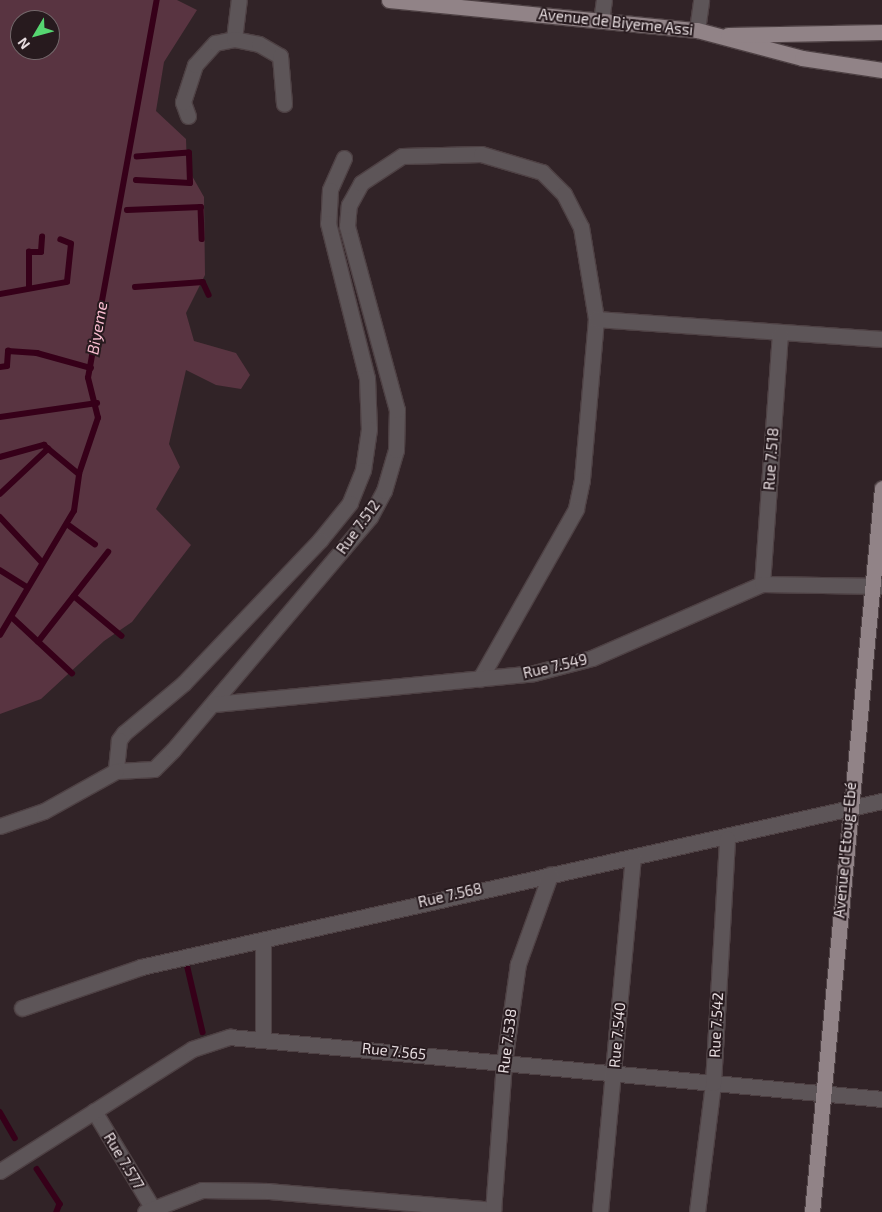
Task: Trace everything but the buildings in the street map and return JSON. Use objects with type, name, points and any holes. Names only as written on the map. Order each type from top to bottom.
[{"type":"main road","name":"Avenue de Biyeme Assi","points":[[388,0],[461,4],[601,21],[697,30],[802,58],[882,70]]},
{"type":"main road","name":"Avenue de Biyeme Assi","points":[[724,36],[882,32]]},
{"type":"main road","name":"Avenue d'Etoug-Ebé","points":[[812,1212],[825,1092],[848,808],[877,585],[882,488]]},
{"type":"street","points":[[234,39],[239,0]]},
{"type":"street","points":[[601,21],[604,0]]},
{"type":"street","points":[[697,30],[701,0]]},
{"type":"street","points":[[188,116],[183,102],[195,64],[215,43],[234,39],[260,44],[280,56],[284,104]]},
{"type":"street","name":"Rue 7.512","points":[[344,158],[330,190],[328,223],[367,378],[369,429],[363,470],[350,503],[320,540],[184,683],[124,733],[116,771],[154,769],[214,704],[370,517],[384,492],[396,450],[397,410],[347,226],[350,205],[361,183],[402,156],[481,154],[542,172],[564,194],[581,227],[596,319],[582,480],[576,509],[480,679]]},
{"type":"street","points":[[596,319],[780,335],[882,339]]},
{"type":"street","name":"Rue 7.518","points":[[762,584],[780,335]]},
{"type":"street","name":"Rue 7.549","points":[[214,704],[534,674],[592,658],[762,584],[877,585]]},
{"type":"street","points":[[0,826],[44,811],[116,771]]},
{"type":"street","name":"Rue 7.568","points":[[22,1008],[141,967],[264,941],[382,910],[727,838],[882,801]]},
{"type":"street","name":"Rue 7.542","points":[[697,1212],[713,1083],[727,838]]},
{"type":"street","name":"Rue 7.540","points":[[600,1212],[633,858]]},
{"type":"street","name":"Rue 7.538","points":[[493,1211],[504,1063],[518,964],[550,876]]},
{"type":"street","points":[[263,1037],[264,941]]},
{"type":"street","name":"Rue 7.565","points":[[0,1171],[192,1049],[230,1037],[263,1037],[613,1074],[825,1092],[882,1099]]},
{"type":"street","name":"Rue 7.577","points":[[94,1111],[150,1210]]},
{"type":"street","points":[[150,1210],[202,1190],[232,1190],[493,1211]]},
{"type":"shaded area","points":[[0,0],[177,0],[197,10],[164,62],[156,111],[186,139],[187,167],[204,197],[205,275],[186,313],[194,341],[236,353],[250,375],[241,389],[216,385],[186,370],[169,444],[180,467],[156,509],[191,545],[132,622],[104,641],[41,699],[0,714]]},
{"type":"waterway","name":"Biyeme","points":[[0,635],[74,511],[79,474],[98,418],[88,378],[157,0]]},
{"type":"waterway","points":[[136,180],[190,183],[189,153],[137,157]]},
{"type":"waterway","points":[[127,210],[201,207],[202,239]]},
{"type":"waterway","points":[[29,288],[29,252],[41,252],[42,237]]},
{"type":"waterway","points":[[0,294],[67,282],[71,244],[61,240]]},
{"type":"waterway","points":[[135,287],[203,282],[209,295]]},
{"type":"waterway","points":[[0,367],[7,366],[8,351],[37,353],[91,368]]},
{"type":"waterway","points":[[0,417],[97,403]]},
{"type":"waterway","points":[[0,457],[44,445],[79,474]]},
{"type":"waterway","points":[[0,494],[48,449]]},
{"type":"waterway","points":[[0,517],[42,562]]},
{"type":"waterway","points":[[70,526],[95,544]]},
{"type":"waterway","points":[[38,642],[108,552]]},
{"type":"waterway","points":[[0,570],[27,587]]},
{"type":"waterway","points":[[74,596],[122,636]]},
{"type":"waterway","points":[[13,618],[72,673]]},
{"type":"waterway","points":[[187,964],[203,1032]]},
{"type":"waterway","points":[[0,1112],[15,1138]]},
{"type":"waterway","points":[[37,1169],[60,1204],[57,1212]]}]
